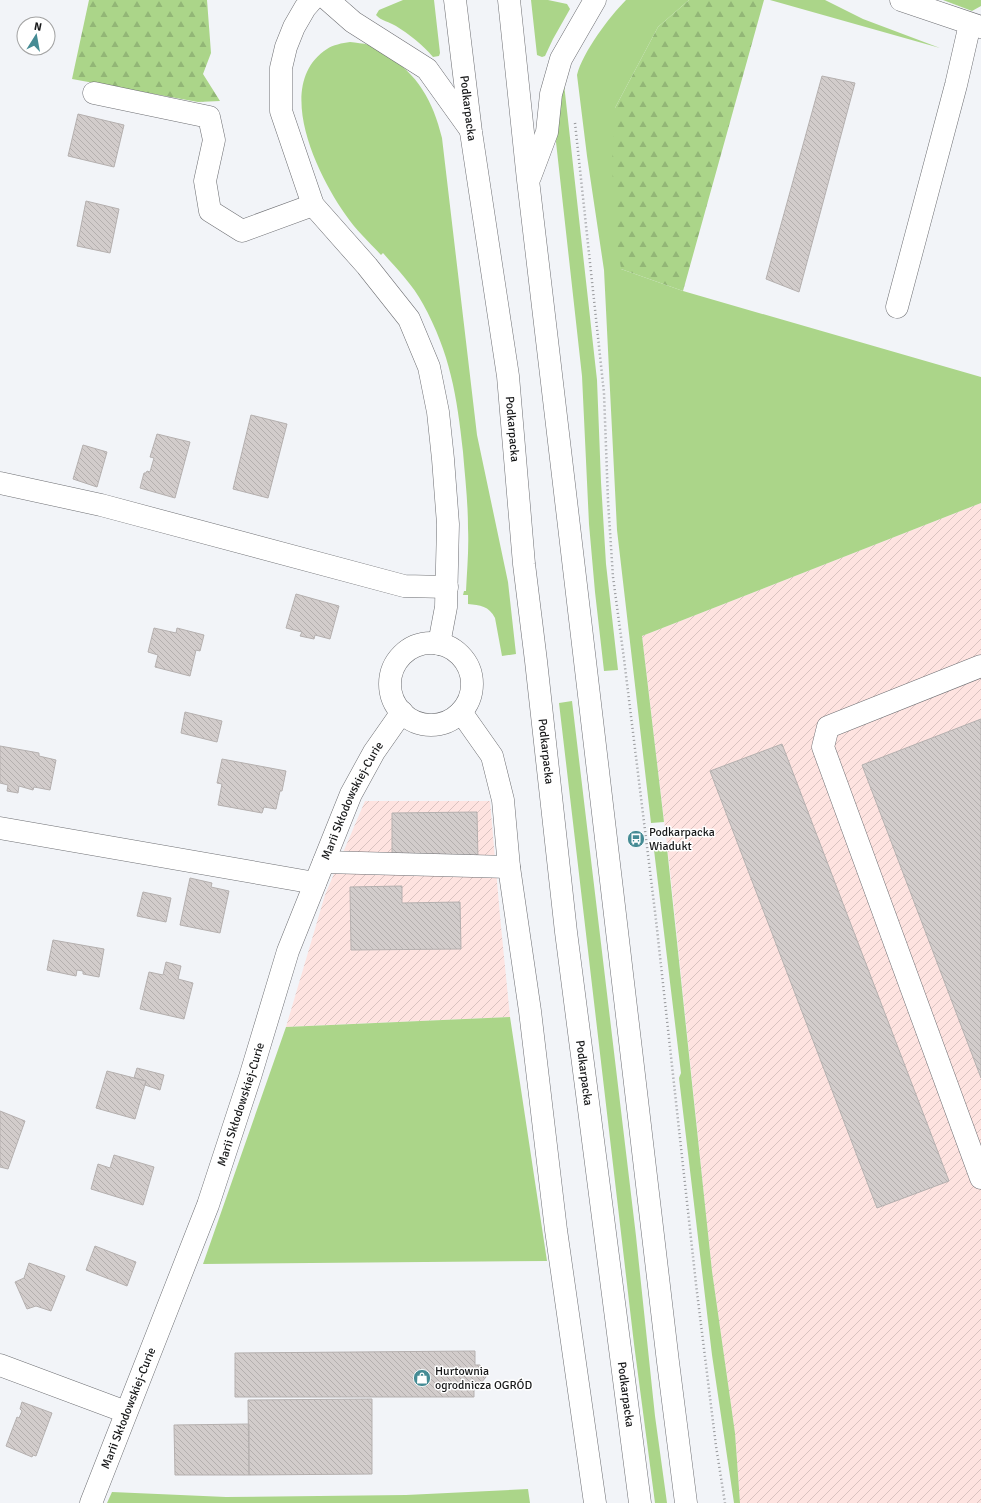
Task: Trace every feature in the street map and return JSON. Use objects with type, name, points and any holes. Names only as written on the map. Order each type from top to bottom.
[{"type":"main road","points":[[312,0],[305,8],[294,27],[286,47],[281,68],[281,111],[313,205],[367,266],[409,319],[429,367],[438,412],[448,524],[446,607],[439,644]]},
{"type":"main road","points":[[328,0],[353,22],[427,69],[471,132]]},
{"type":"main road","name":"Podkarpacka","points":[[455,0],[471,132],[508,376],[524,564],[566,932],[640,1503]]},
{"type":"main road","points":[[509,0],[528,180],[686,1503]]},
{"type":"main road","points":[[528,180],[547,132],[551,94],[561,59],[595,0]]},
{"type":"main road","points":[[897,307],[956,86],[976,25],[900,0]]},
{"type":"main road","points":[[94,93],[209,117],[214,140],[205,181],[210,211],[242,231],[313,205]]},
{"type":"main road","points":[[0,483],[101,505],[404,586],[447,587]]},
{"type":"main road","points":[[427,644],[439,644],[451,648],[461,656],[468,666],[472,678],[472,690],[468,702],[461,712],[451,720],[438,724],[425,724],[412,720],[402,712],[394,701],[391,689],[391,676],[396,664],[404,654],[414,647],[427,644]]},
{"type":"main road","points":[[981,666],[828,727],[823,746],[981,1178]]},
{"type":"main road","name":"Marii Skłodowskiej-Curie","points":[[91,1503],[208,1205],[288,951],[352,794],[374,752],[402,712]]},
{"type":"main road","points":[[461,712],[492,756],[503,800],[509,867],[530,1011],[556,1230],[595,1503]]},
{"type":"main road","points":[[0,828],[315,883]]},
{"type":"main road","points":[[324,862],[509,867]]},
{"type":"main road","points":[[0,1365],[126,1412]]},
{"type":"path","points":[[574,117],[604,393],[608,501],[613,577],[656,920],[696,1284],[725,1503]]},
{"type":"shaded area","points":[[981,503],[981,1503],[740,1503],[735,1433],[712,1271],[670,870],[642,636]]},
{"type":"shaded area","points":[[365,801],[490,801],[510,1017],[286,1027],[325,895]]},
{"type":"green space","points":[[89,0],[207,0],[211,53],[203,74],[220,101],[198,102],[72,79]]},
{"type":"green space","points":[[403,0],[434,0],[440,53],[439,56],[433,57],[406,33],[394,25],[380,19],[376,15],[379,10]]},
{"type":"green space","points":[[531,0],[548,0],[567,4],[570,9],[545,56],[542,57],[537,55]]},
{"type":"green space","points":[[626,0],[689,0],[658,27],[615,108],[621,269],[683,291],[981,377],[981,503],[642,636],[664,822],[651,823],[617,530],[604,270],[587,156],[577,75],[585,56],[597,35]]},
{"type":"green space","points":[[689,0],[764,0],[683,291],[621,269],[617,243],[612,166],[615,108],[658,27]]},
{"type":"green space","points":[[770,0],[825,0],[863,19],[940,48]]},
{"type":"green space","points":[[943,0],[981,0],[981,6],[972,11]]},
{"type":"green space","points":[[350,42],[373,46],[407,70],[429,100],[442,138],[477,435],[508,582],[516,654],[502,656],[493,614],[484,607],[468,604],[468,595],[463,595],[464,591],[466,591],[468,509],[463,452],[455,393],[440,340],[423,304],[414,290],[383,253],[381,255],[349,220],[334,197],[313,153],[305,130],[302,106],[303,84],[311,64],[327,49],[338,44]]},
{"type":"green space","points":[[564,84],[597,380],[606,564],[618,670],[604,671],[595,592],[589,524],[582,376],[556,142],[558,117]]},
{"type":"green space","points":[[572,701],[636,1236],[655,1416],[667,1503],[655,1503],[634,1344],[559,703]]},
{"type":"green space","points":[[667,848],[712,1271],[735,1433],[740,1503],[734,1503],[712,1355],[679,1078],[681,1073],[654,850]]},
{"type":"green space","points":[[510,1017],[547,1261],[203,1264],[286,1027]]},
{"type":"green space","points":[[528,1489],[530,1503],[107,1503],[112,1492],[226,1497],[406,1495]]},
{"type":"building","points":[[822,76],[855,83],[799,292],[766,279]]},
{"type":"building","points":[[78,114],[124,125],[114,167],[68,156]]},
{"type":"building","points":[[86,201],[119,209],[110,253],[77,246]]},
{"type":"building","points":[[251,415],[287,424],[268,498],[233,489]]},
{"type":"building","points":[[157,434],[190,442],[175,498],[140,488],[144,473],[147,471],[150,472],[154,458],[150,457]]},
{"type":"building","points":[[83,445],[107,452],[97,487],[73,479]]},
{"type":"building","points":[[296,594],[339,606],[330,639],[315,635],[314,639],[300,636],[302,632],[286,628]]},
{"type":"building","points":[[154,628],[176,633],[177,628],[204,635],[200,651],[196,650],[190,676],[155,667],[158,655],[148,652]]},
{"type":"building","points":[[185,712],[222,721],[217,742],[181,733]]},
{"type":"building","points":[[981,719],[981,1078],[862,765]]},
{"type":"building","points":[[782,744],[949,1181],[877,1208],[710,771]]},
{"type":"building","points":[[0,746],[39,753],[39,756],[56,760],[50,790],[34,787],[33,790],[19,786],[18,793],[7,791],[8,785],[0,783]]},
{"type":"building","points":[[222,759],[286,771],[282,791],[280,791],[276,809],[264,807],[262,813],[218,805],[222,784],[217,783]]},
{"type":"building","points":[[477,812],[478,861],[392,862],[392,813]]},
{"type":"building","points":[[190,878],[212,883],[211,887],[229,891],[220,933],[180,925]]},
{"type":"building","points":[[402,886],[402,903],[460,902],[461,949],[351,950],[350,887]]},
{"type":"building","points":[[143,892],[171,898],[166,922],[137,916]]},
{"type":"building","points":[[53,940],[104,949],[99,977],[83,974],[83,971],[77,970],[76,976],[47,970]]},
{"type":"building","points":[[166,962],[181,966],[178,979],[193,983],[184,1019],[140,1009],[149,972],[163,975]]},
{"type":"building","points":[[137,1068],[164,1075],[160,1090],[145,1085],[146,1081],[134,1078]]},
{"type":"building","points":[[107,1071],[146,1081],[135,1119],[96,1108]]},
{"type":"building","points":[[0,1111],[25,1121],[8,1169],[0,1167]]},
{"type":"building","points":[[114,1155],[154,1167],[143,1205],[91,1189],[98,1164],[110,1168]]},
{"type":"building","points":[[95,1246],[136,1262],[127,1286],[86,1270]]},
{"type":"building","points":[[29,1263],[65,1276],[51,1311],[36,1306],[27,1309],[15,1282],[24,1278]]},
{"type":"building","points":[[475,1351],[475,1365],[480,1365],[486,1371],[486,1377],[481,1383],[474,1383],[474,1397],[235,1397],[235,1353]]},
{"type":"building","points":[[372,1399],[372,1474],[249,1475],[248,1400]]},
{"type":"building","points":[[22,1402],[52,1413],[36,1456],[33,1455],[32,1457],[6,1446],[17,1417],[19,1418],[22,1411],[20,1409]]},
{"type":"building","points":[[249,1424],[249,1475],[175,1475],[174,1425]]},
{"type":"place","name":"Podkarpacka Wiadukt","points":[[636,839]]},
{"type":"place","name":"Hurtownia ogrodnicza OGRÓD","points":[[422,1378]]}]
